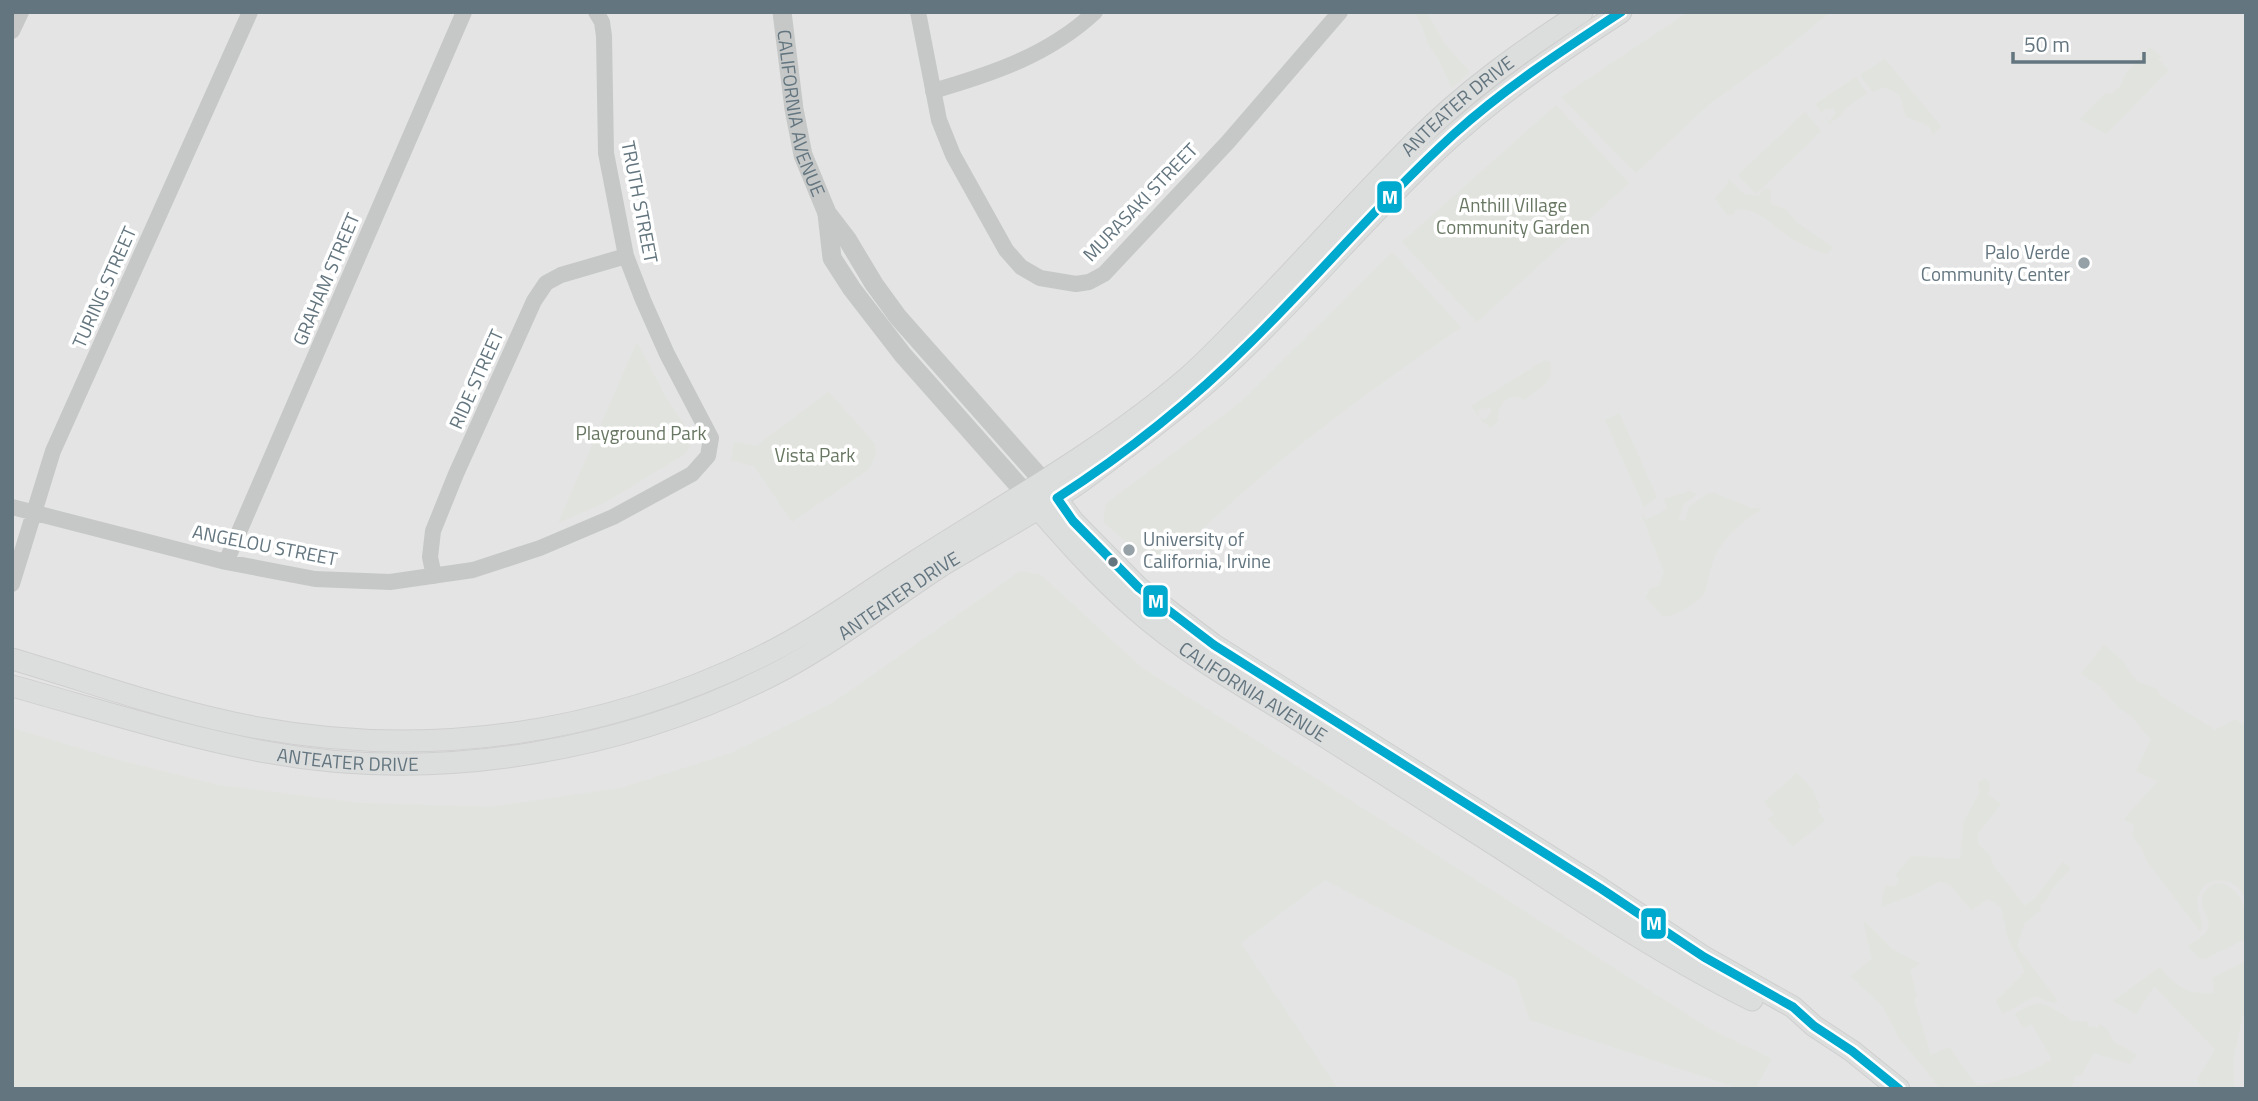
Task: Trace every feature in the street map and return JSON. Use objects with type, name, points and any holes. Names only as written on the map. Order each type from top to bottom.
[{"type":"main road","name":"ANTEATER DRIVE","points":[[12,686],[203,738],[270,753],[335,761],[420,764],[512,757],[625,733],[702,707],[784,669],[825,645],[1041,495],[1188,377],[1419,138],[1460,101],[1522,51],[1582,12]]},
{"type":"main road","name":"ANTEATER DRIVE","points":[[12,659],[227,721],[327,738],[423,742],[534,731],[629,710],[694,686],[761,657],[835,615],[909,565],[1041,495],[1076,486],[1150,430],[1226,366],[1436,150],[1538,66],[1621,12]]},
{"type":"main road","name":"CALIFORNIA AVENUE","points":[[1041,495],[1073,522],[1139,588],[1214,645],[1600,888],[1704,957],[1793,1007],[1814,1026],[1852,1051],[1899,1089]]},
{"type":"street","points":[[12,31],[21,12]]},
{"type":"street","name":"TURING STREET","points":[[12,584],[53,451],[250,12]]},
{"type":"street","name":"GRAHAM STREET","points":[[226,562],[464,12]]},
{"type":"street","name":"TRUTH STREET","points":[[596,12],[602,22],[604,36],[606,153],[626,256],[667,354],[710,438],[708,456],[701,465]]},
{"type":"street","name":"CALIFORNIA AVENUE","points":[[782,12],[794,109],[803,155],[827,213],[832,258],[852,289],[903,355],[1041,495]]},
{"type":"street","name":"MURASAKI STREET","points":[[918,12],[939,120],[953,155],[1006,250],[1021,267],[1040,278],[1076,284],[1089,282],[1104,274],[1228,142],[1340,12]]},
{"type":"street","points":[[933,91],[1021,62],[1058,41],[1095,12]]},
{"type":"street","name":"RIDE STREET","points":[[435,576],[430,557],[433,531],[534,301],[546,283],[561,275],[626,256]]},
{"type":"street","name":"ANGELOU STREET","points":[[12,507],[226,562],[315,579],[390,582],[473,570],[540,548],[613,517],[692,474],[701,465]]},
{"type":"shaded area","name":"University of California, Irvine","points":[[12,12],[2246,12],[2246,1089],[12,1089]]},
{"type":"green space","points":[[1413,12],[1427,12],[1443,42],[1470,72],[1452,88],[1433,52],[1435,49],[1432,51]]},
{"type":"green space","points":[[1688,12],[1830,12],[1778,55],[1709,104],[1636,173],[1561,97]]},
{"type":"green space","points":[[2150,47],[2161,57],[2158,59],[2169,70],[2106,134],[2080,119],[2106,93],[2112,94],[2121,85],[2126,73]]},
{"type":"green space","points":[[1885,59],[1940,125],[1933,135],[1929,126],[1907,117],[1896,93],[1884,87],[1873,92],[1861,77],[1861,74]]},
{"type":"green space","points":[[1856,77],[1867,93],[1828,124],[1826,117],[1829,122],[1836,113],[1833,108],[1827,108],[1822,111],[1823,115],[1817,103]]},
{"type":"green space","name":"Anthill Village Community Garden","points":[[1556,105],[1629,183],[1477,322],[1402,242]]},
{"type":"green space","points":[[1805,112],[1821,131],[1756,194],[1738,175]]},
{"type":"green space","points":[[1728,179],[1744,194],[1758,196],[1765,188],[1770,190],[1771,204],[1787,210],[1796,222],[1833,247],[1827,254],[1807,246],[1787,236],[1754,212],[1736,209],[1733,215],[1727,215],[1715,198],[1727,185]]},
{"type":"green space","points":[[1392,252],[1461,327],[1305,441],[1231,503],[1161,570],[1103,522],[1106,504],[1242,401]]},
{"type":"green space","name":"Playground Park","points":[[637,342],[666,398],[689,432],[689,448],[683,455],[606,502],[558,523]]},
{"type":"green space","points":[[1545,360],[1550,362],[1550,375],[1540,388],[1524,400],[1514,397],[1505,401],[1499,410],[1498,421],[1490,428],[1480,419],[1485,420],[1492,411],[1489,407],[1483,408],[1477,411],[1478,416],[1471,406]]},
{"type":"green space","name":"Vista Park","points":[[829,392],[874,443],[876,454],[869,469],[792,522],[754,466],[731,460],[734,442],[756,446]]},
{"type":"green space","points":[[1619,413],[1657,497],[1644,507],[1605,420]]},
{"type":"green space","points":[[1690,491],[1697,494],[1684,504],[1678,520],[1685,521],[1689,507],[1707,494],[1714,493],[1751,508],[1763,508],[1736,528],[1720,547],[1705,591],[1699,600],[1664,617],[1645,597],[1650,592],[1648,590],[1659,585],[1664,572],[1642,516],[1643,514],[1646,520],[1667,509],[1664,499]]},
{"type":"green space","points":[[1020,571],[1041,575],[1142,668],[1710,1029],[1772,1059],[1755,1089],[1742,1089],[1530,1020],[1516,979],[1325,880],[1241,943],[1338,1089],[12,1089],[12,728],[122,761],[218,785],[359,803],[490,807],[621,788],[731,753],[834,702]]},
{"type":"green space","points":[[2104,645],[2123,661],[2138,682],[2156,688],[2161,696],[2215,730],[2236,719],[2246,728],[2246,904],[2243,893],[2233,884],[2220,880],[2207,884],[2198,899],[2202,927],[2200,931],[2147,861],[2132,836],[2134,825],[2124,819],[2158,781],[2136,771],[2151,740],[2100,686],[2081,674]]},
{"type":"green space","points":[[1797,773],[1813,790],[1820,807],[1817,810],[1825,821],[1793,846],[1768,819],[1774,814],[1764,802]]},
{"type":"green space","points":[[1985,778],[1990,783],[1988,795],[2001,804],[1977,835],[1978,844],[1990,855],[1994,867],[2025,906],[2035,898],[2063,862],[2071,868],[2040,905],[2041,909],[2024,924],[2017,947],[2058,1001],[2053,1003],[2035,996],[2003,1014],[1996,1001],[2025,972],[2008,939],[2001,907],[1988,899],[1971,910],[1950,885],[1939,881],[1920,892],[1881,907],[1887,885],[1895,887],[1899,879],[1895,875],[1912,856],[1960,859],[1964,821],[1980,792],[1978,783]]},
{"type":"green space","points":[[2222,883],[2236,892],[2243,906],[2246,939],[2204,959],[2199,958],[2188,946],[2204,935],[2209,925],[2202,897],[2213,884]]},
{"type":"green space","points":[[1863,920],[1893,950],[1920,963],[1910,971],[1917,996],[1914,1000],[1931,1055],[1949,1047],[1977,1086],[2026,1073],[2052,1059],[2032,1024],[2023,1028],[2015,1014],[2031,1005],[2048,1006],[2069,1018],[2068,1020],[2088,1022],[2087,1026],[2099,1028],[2099,1024],[2106,1028],[2114,1042],[2137,1055],[2130,1064],[2094,1053],[2081,1075],[2075,1076],[2071,1089],[1941,1089],[1898,1036],[1883,1007],[1851,976],[1872,959]]},
{"type":"green space","points":[[2246,961],[2246,1000],[2233,1061],[2234,1089],[2203,1089],[2197,1080],[2215,1049],[2154,986],[2136,1014],[2113,1001],[2160,967],[2184,989],[2197,993],[2215,993],[2212,978]]},
{"type":"transit line","name":"M","points":[[1621,12],[1535,70],[1473,117],[1402,185],[1229,364],[1134,444],[1057,498],[1073,521],[1139,588],[1214,645],[1600,888],[1704,957],[1793,1007],[1814,1026],[1852,1051],[1899,1089]]},
{"type":"place","name":"Palo Verde Community Center","points":[[2084,263]]},
{"type":"place","name":"University of California, Irvine","points":[[1129,550]]}]
